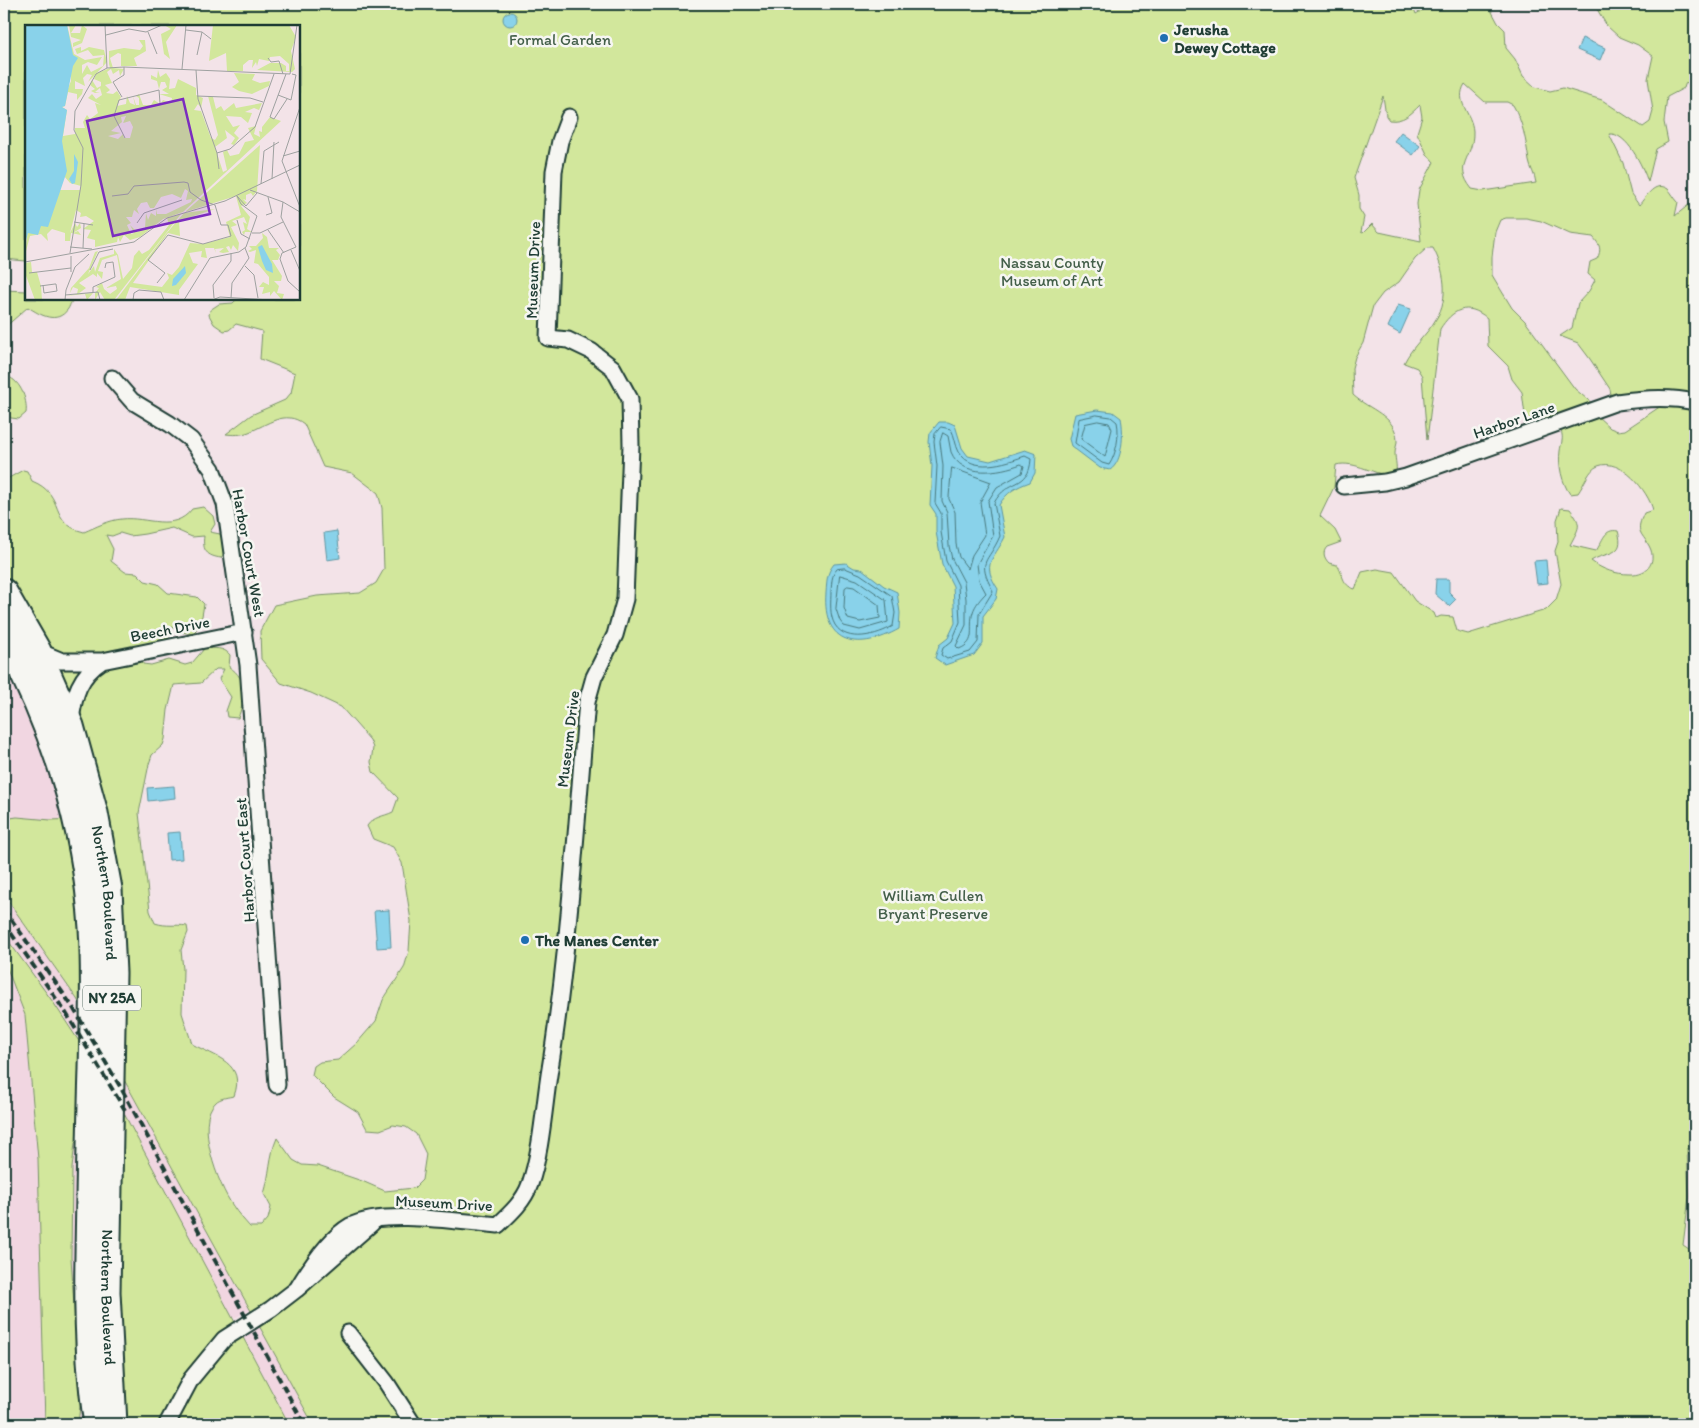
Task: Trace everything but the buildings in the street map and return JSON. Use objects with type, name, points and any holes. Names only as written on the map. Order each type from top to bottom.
[{"type":"main road","name":"Northern Boulevard","points":[[4,592],[38,651],[71,726],[95,814],[109,889],[113,973],[107,1292],[114,1424]]},
{"type":"main road","name":"Northern Boulevard","points":[[4,636],[35,697],[56,747],[76,819],[86,875],[92,927],[94,984],[88,1300],[94,1404],[97,1424]]},
{"type":"street","name":"Museum Drive","points":[[167,1424],[192,1379],[224,1338],[270,1309],[297,1289],[320,1270],[357,1234],[377,1219],[400,1218],[498,1225],[512,1213],[524,1197],[533,1174],[563,972],[587,702],[594,677],[615,635],[625,599],[632,445],[630,399],[613,368],[585,347],[568,340],[548,338],[554,171],[560,141],[569,117]]},
{"type":"street","name":"Harbor Court West","points":[[112,378],[132,402],[181,431],[202,453],[212,468],[225,504],[244,632]]},
{"type":"street","name":"Harbor Lane","points":[[1344,486],[1385,482],[1406,477],[1617,402],[1644,398],[1682,399],[1695,402]]},
{"type":"street","name":"Beech Drive","points":[[38,651],[62,660],[102,661],[244,632]]},
{"type":"street","name":"Harbor Court East","points":[[244,632],[266,902],[277,1085]]},
{"type":"street","name":"Beech Drive","points":[[71,726],[74,699],[80,681],[102,661]]},
{"type":"street","points":[[348,1333],[386,1382],[413,1424]]},
{"type":"shaded area","points":[[4,636],[76,819],[4,823]]},
{"type":"shaded area","points":[[4,895],[77,999],[75,1034],[4,935]]},
{"type":"shaded area","points":[[4,964],[25,1015],[36,1143],[90,1126],[97,1424],[4,1424]]},
{"type":"shaded area","points":[[122,1076],[251,1309],[233,1319],[120,1107]]},
{"type":"shaded area","points":[[261,1326],[313,1424],[289,1424],[243,1337]]},
{"type":"green space","name":"William Cullen Bryant Preserve","points":[[4,4],[1412,4],[1416,14],[1433,4],[1483,4],[1491,10],[1498,23],[1505,30],[1506,48],[1515,59],[1523,76],[1535,87],[1550,91],[1563,88],[1602,100],[1643,127],[1650,122],[1653,111],[1648,79],[1653,56],[1638,45],[1619,37],[1607,26],[1594,4],[1695,4],[1695,91],[1686,82],[1684,88],[1667,97],[1664,122],[1668,142],[1656,149],[1648,182],[1628,144],[1616,135],[1609,134],[1623,163],[1631,194],[1639,205],[1655,188],[1663,187],[1668,189],[1678,202],[1675,216],[1691,203],[1695,179],[1695,1165],[1687,1148],[1689,1197],[1683,1245],[1695,1253],[1695,1424],[313,1424],[122,1076],[113,973],[4,590],[4,478],[7,479],[23,470],[27,471],[32,481],[43,487],[50,494],[65,522],[73,528],[84,532],[107,522],[122,519],[168,522],[185,516],[192,509],[203,507],[213,516],[215,524],[210,532],[220,534],[224,543],[221,558],[206,552],[204,536],[192,537],[172,528],[130,536],[120,533],[112,536],[106,535],[113,549],[111,561],[125,572],[137,573],[145,581],[158,584],[168,593],[197,597],[204,604],[202,616],[194,634],[181,632],[171,627],[168,632],[169,641],[143,659],[143,664],[151,665],[169,660],[185,665],[192,663],[204,649],[222,649],[230,655],[229,667],[235,672],[242,683],[243,697],[238,718],[227,717],[226,711],[231,697],[219,679],[224,669],[216,669],[201,683],[174,685],[168,710],[165,739],[163,745],[152,755],[139,813],[150,911],[155,923],[187,926],[188,932],[181,950],[183,969],[182,1013],[192,1044],[227,1062],[236,1076],[237,1085],[234,1096],[216,1102],[210,1111],[207,1123],[208,1138],[215,1169],[227,1196],[237,1212],[250,1227],[261,1227],[268,1219],[271,1207],[264,1194],[272,1152],[277,1138],[293,1160],[302,1165],[318,1166],[385,1191],[414,1188],[422,1180],[426,1154],[416,1134],[406,1127],[393,1125],[380,1130],[367,1129],[358,1112],[334,1097],[312,1075],[314,1066],[320,1062],[338,1060],[357,1043],[376,1021],[383,1000],[404,968],[409,951],[411,921],[402,863],[393,847],[373,839],[367,826],[376,818],[393,812],[398,798],[373,772],[371,762],[373,748],[370,740],[341,707],[311,693],[281,683],[261,659],[260,631],[274,605],[317,596],[360,593],[376,583],[384,569],[382,508],[378,493],[352,473],[323,467],[304,424],[297,420],[283,418],[269,422],[246,433],[226,434],[251,415],[285,400],[291,393],[295,373],[260,359],[262,331],[236,324],[229,330],[224,331],[214,324],[209,315],[210,310],[219,304],[233,303],[236,300],[300,300],[300,25],[25,25],[25,261],[4,259]],"holes":[[[1465,84],[1485,102],[1507,102],[1513,105],[1522,125],[1536,183],[1483,191],[1472,189],[1464,173],[1465,161],[1472,141],[1473,131],[1462,102],[1461,96]],[[1383,96],[1386,116],[1389,120],[1403,119],[1420,105],[1422,117],[1417,133],[1427,154],[1434,162],[1419,190],[1417,204],[1421,241],[1379,232],[1372,224],[1363,233],[1361,232],[1364,217],[1359,209],[1359,195],[1354,178]],[[1506,218],[1526,218],[1541,221],[1570,234],[1593,237],[1600,250],[1597,259],[1590,262],[1588,274],[1595,280],[1589,291],[1578,303],[1572,328],[1560,336],[1578,343],[1610,389],[1612,401],[1620,410],[1626,409],[1632,404],[1664,404],[1625,430],[1618,431],[1610,428],[1596,415],[1594,405],[1575,389],[1525,321],[1512,308],[1492,275],[1495,232],[1500,220]],[[1427,248],[1433,248],[1440,265],[1444,283],[1443,302],[1432,325],[1404,363],[1417,368],[1422,376],[1427,440],[1440,329],[1450,317],[1460,310],[1473,310],[1487,318],[1488,346],[1508,366],[1512,379],[1522,392],[1526,423],[1561,431],[1560,468],[1570,494],[1578,493],[1589,474],[1595,468],[1607,465],[1616,466],[1624,471],[1646,494],[1653,510],[1644,513],[1640,522],[1641,533],[1651,550],[1652,556],[1652,561],[1647,569],[1637,574],[1619,573],[1609,571],[1591,561],[1617,549],[1620,539],[1618,531],[1607,533],[1596,551],[1570,545],[1578,523],[1570,509],[1561,508],[1557,520],[1558,542],[1555,551],[1561,584],[1556,600],[1546,610],[1468,634],[1457,631],[1453,617],[1441,616],[1436,618],[1434,613],[1415,601],[1394,572],[1377,569],[1362,572],[1355,589],[1347,585],[1337,565],[1327,561],[1324,555],[1325,549],[1341,542],[1335,530],[1320,516],[1334,487],[1336,465],[1358,466],[1380,474],[1395,476],[1396,473],[1395,453],[1397,441],[1395,432],[1387,419],[1353,395],[1352,368],[1355,357],[1363,343],[1373,306],[1383,293],[1399,282],[1415,259]]]},
{"type":"green space","points":[[4,290],[25,291],[25,300],[74,300],[64,314],[54,318],[38,313],[28,307],[4,328]]},
{"type":"green space","points":[[4,376],[14,380],[24,395],[26,413],[19,419],[11,418],[4,412]]},
{"type":"green space","points":[[17,817],[51,820],[76,819],[92,1025],[77,999],[4,895],[4,819]]},
{"type":"green space","points":[[4,935],[53,1002],[92,1061],[90,1126],[75,1143],[72,1168],[71,1257],[80,1406],[78,1424],[45,1424],[38,1159],[25,1015],[4,964]]},
{"type":"green space","points":[[120,1106],[289,1424],[128,1424],[114,1411]]},
{"type":"water","points":[[507,12],[513,12],[517,19],[513,26],[507,26],[503,22],[503,16]]},
{"type":"water","points":[[1582,38],[1605,48],[1600,60],[1577,50]]},
{"type":"water","points":[[1401,132],[1420,146],[1413,155],[1394,141]]},
{"type":"water","points":[[1398,305],[1411,309],[1400,334],[1388,327]]},
{"type":"water","points":[[1097,410],[1113,412],[1121,418],[1122,446],[1118,460],[1110,470],[1100,468],[1071,446],[1069,439],[1075,414]]},
{"type":"water","points":[[939,422],[948,422],[955,425],[962,448],[968,456],[990,461],[1025,450],[1036,454],[1035,473],[1030,482],[1012,491],[999,505],[1005,537],[991,562],[990,573],[998,589],[996,599],[983,616],[983,643],[974,655],[945,665],[935,658],[939,645],[948,638],[955,623],[953,586],[942,564],[936,532],[936,514],[930,505],[932,466],[929,442],[930,433]]},
{"type":"water","points":[[337,531],[340,558],[327,560],[324,533]]},
{"type":"water","points":[[1546,560],[1548,583],[1537,584],[1534,561]]},
{"type":"water","points":[[846,563],[854,568],[862,569],[884,586],[897,592],[900,613],[899,629],[885,636],[858,641],[846,639],[837,633],[830,624],[826,611],[827,581],[828,574],[834,564]]},
{"type":"water","points":[[1436,579],[1449,579],[1449,592],[1456,599],[1449,606],[1435,594]]},
{"type":"water","points":[[174,786],[175,798],[148,801],[147,788]]},
{"type":"water","points":[[180,832],[182,859],[169,860],[167,833]]},
{"type":"water","points":[[389,910],[391,947],[377,948],[374,911]]},
{"type":"railway","points":[[4,909],[72,1006],[121,1088],[304,1424]]},
{"type":"railway","points":[[4,923],[66,1013],[125,1110]]},
{"type":"place","name":"Jerusha Dewey Cottage","points":[[1164,38]]},
{"type":"place","name":"The Manes Center","points":[[525,940]]},
{"type":"park label","name":"Formal Garden","points":[[560,39]]},
{"type":"park label","name":"Nassau County Museum of Art","points":[[1052,271]]}]
